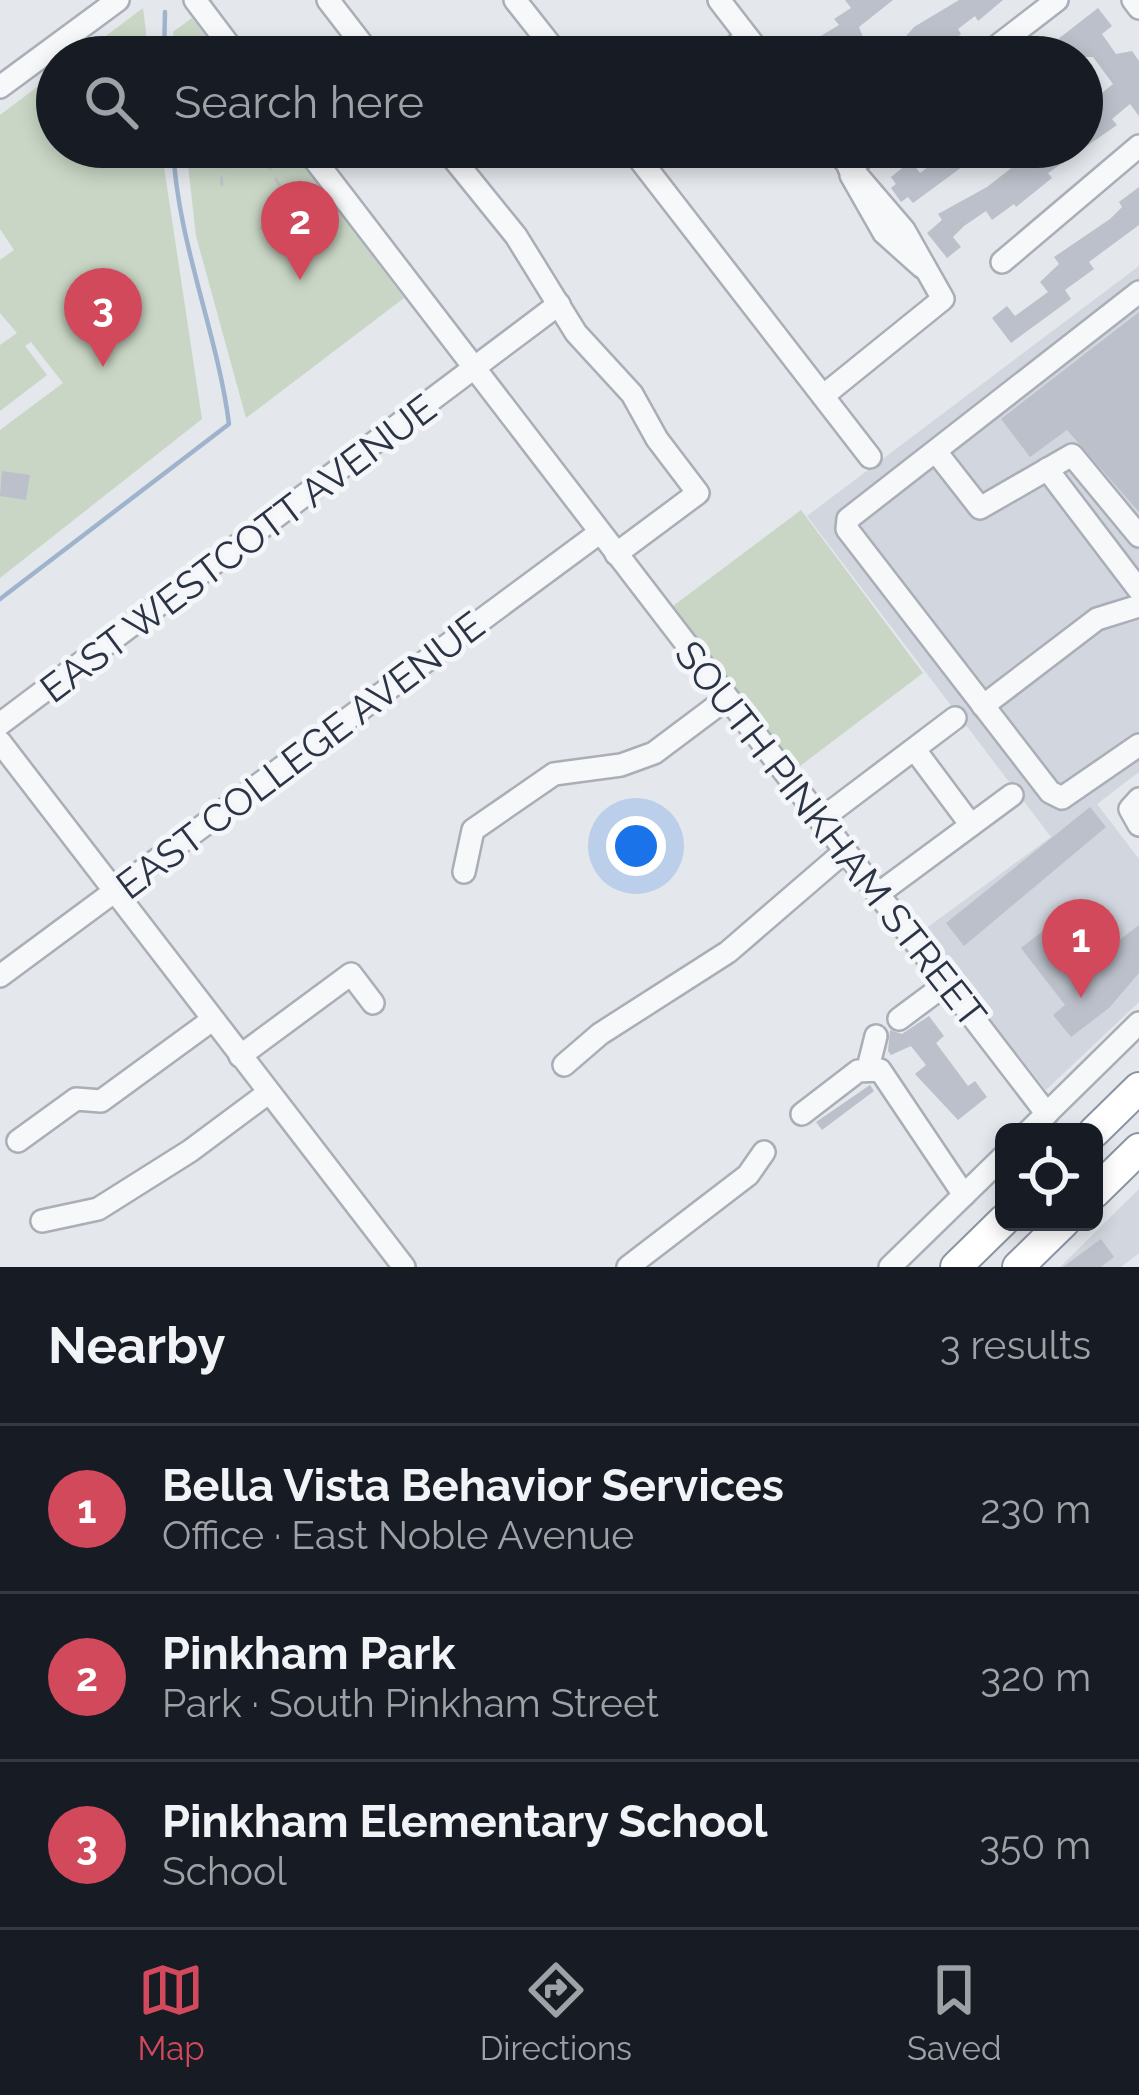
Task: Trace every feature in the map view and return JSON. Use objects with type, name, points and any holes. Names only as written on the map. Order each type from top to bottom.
[{"type":"highway","points":[[1103,1123],[1139,1088]]},
{"type":"highway","points":[[1103,1184],[1139,1149]]},
{"type":"highway","points":[[956,1267],[995,1229]]},
{"type":"highway","points":[[1018,1267],[1055,1231]]},
{"type":"street","points":[[69,36],[118,0]]},
{"type":"street","points":[[195,0],[222,36]]},
{"type":"street","points":[[328,0],[356,36]]},
{"type":"street","points":[[515,0],[543,36]]},
{"type":"street","points":[[719,0],[746,36]]},
{"type":"street","points":[[1010,36],[1057,0]]},
{"type":"street","points":[[1133,0],[1139,8]]},
{"type":"street","points":[[0,87],[36,60]]},
{"type":"street","points":[[1002,262],[1139,146]]},
{"type":"street","name":"SOUTH PINKHAM STREET","points":[[325,168],[474,370],[1047,1114]]},
{"type":"street","points":[[461,168],[516,236],[590,352],[632,394],[657,439],[698,494],[616,554]]},
{"type":"street","points":[[646,168],[870,457]]},
{"type":"street","points":[[823,396],[943,299],[928,272],[884,233],[865,207],[849,168]]},
{"type":"street","points":[[1139,292],[848,519],[847,530],[1050,792],[1062,798],[1139,745]]},
{"type":"street","points":[[474,370],[559,304]]},
{"type":"street","name":"EAST WESTCOTT AVENUE","points":[[0,724],[474,370]]},
{"type":"street","points":[[937,453],[980,508],[1064,456],[1078,459],[1139,536]]},
{"type":"street","points":[[1047,469],[1139,590]]},
{"type":"street","name":"EAST COLLEGE AVENUE","points":[[0,976],[599,533]]},
{"type":"street","points":[[983,706],[1097,619],[1139,606]]},
{"type":"street","points":[[464,872],[473,830],[538,781],[572,770],[638,760],[726,699]]},
{"type":"street","points":[[820,820],[955,718]]},
{"type":"street","points":[[0,742],[404,1267]]},
{"type":"street","points":[[915,750],[971,825]]},
{"type":"street","points":[[878,894],[1012,794]]},
{"type":"street","points":[[1139,799],[1130,809],[1139,826]]},
{"type":"street","points":[[564,1065],[600,1034],[728,952],[844,852]]},
{"type":"street","points":[[240,1056],[351,974],[373,1003]]},
{"type":"street","points":[[899,1018],[946,984]]},
{"type":"street","points":[[18,1141],[76,1099],[101,1102],[212,1020]]},
{"type":"street","points":[[1038,1123],[1139,1023]]},
{"type":"street","points":[[802,1114],[868,1068],[876,1036]]},
{"type":"street","points":[[868,1068],[880,1070],[964,1195]]},
{"type":"street","points":[[42,1221],[112,1201],[268,1093]]},
{"type":"street","points":[[628,1267],[748,1175],[764,1152]]},
{"type":"street","points":[[890,1267],[995,1165]]},
{"type":"path","points":[[222,186],[224,168]]},
{"type":"path","points":[[260,230],[275,219],[283,190],[273,168]]},
{"type":"path","points":[[283,190],[299,184]]},
{"type":"shaded area","points":[[1139,266],[1139,772],[1097,804],[1139,859],[1139,1002],[1046,1090],[921,932],[1051,837],[807,516]]},
{"type":"shaded area","points":[[1139,1189],[1139,1253],[1121,1267],[1060,1267],[1096,1231],[1103,1231],[1103,1225]]},
{"type":"green space","points":[[143,8],[146,36],[106,36]]},
{"type":"green space","points":[[192,18],[205,36],[173,36]]},
{"type":"green space","points":[[36,88],[36,168],[164,168],[202,419],[0,578],[0,430],[63,383],[31,342],[25,346],[47,375],[0,411],[0,345],[17,333],[0,313],[0,260],[14,250],[0,229],[0,115]]},
{"type":"green space","points":[[188,168],[306,168],[404,298],[246,418],[196,236]]},
{"type":"green space","points":[[801,510],[923,673],[796,769],[673,606]]},
{"type":"building","points":[[845,0],[893,0],[859,27],[862,36],[821,36],[839,25],[834,19],[851,8]]},
{"type":"building","points":[[959,0],[1003,0],[978,21],[975,16],[958,29],[958,36],[906,36]]},
{"type":"building","points":[[1098,8],[1112,26],[1102,34],[1116,54],[1132,51],[1139,61],[1139,116],[1130,104],[1112,119],[1117,125],[1103,135],[1103,92],[1113,84],[1103,70],[1103,36],[1062,36]]},
{"type":"building","points":[[902,168],[916,168],[920,173],[927,168],[961,168],[913,203],[908,197],[901,202],[891,188],[896,184],[891,177]]},
{"type":"building","points":[[1011,168],[1055,168],[1048,173],[1052,178],[1016,207],[992,220],[986,211],[964,226],[953,237],[961,247],[947,258],[927,233],[942,220],[938,214]]},
{"type":"building","points":[[1139,187],[1139,225],[1089,262],[1094,269],[1065,290],[1071,299],[1011,343],[992,318],[1007,306],[1015,316],[1048,292],[1040,282],[1059,264],[1054,257],[1110,219],[1122,207],[1119,202]]},
{"type":"building","points":[[1139,312],[1139,512],[1067,430],[1030,457],[1001,419]]},
{"type":"building","points":[[2,471],[30,475],[26,500],[0,496]]},
{"type":"building","points":[[1090,807],[1106,827],[964,946],[946,923]]},
{"type":"building","points":[[1139,925],[1139,973],[1109,1008],[1071,1037],[1053,1015],[1065,1005],[1021,948],[1044,930],[1072,967],[1095,949],[1100,955]]},
{"type":"building","points":[[929,1016],[944,1036],[936,1043],[968,1086],[975,1081],[987,1097],[958,1120],[915,1074],[926,1065],[911,1046],[891,1055],[888,1051],[890,1030],[902,1034]]},
{"type":"building","points":[[870,1085],[874,1091],[822,1130],[816,1122]]},
{"type":"building","points":[[1101,1239],[1114,1257],[1101,1267],[1063,1267]]},
{"type":"waterway","points":[[164,36],[165,12]]},
{"type":"waterway","points":[[0,599],[229,424],[175,168]]},
{"type":"place","name":"Pinkham Park","points":[[300,280]]},
{"type":"place","name":"Pinkham Elementary School","points":[[103,367]]},
{"type":"place","name":"Bella Vista Behavior Services","points":[[1081,998]]}]
